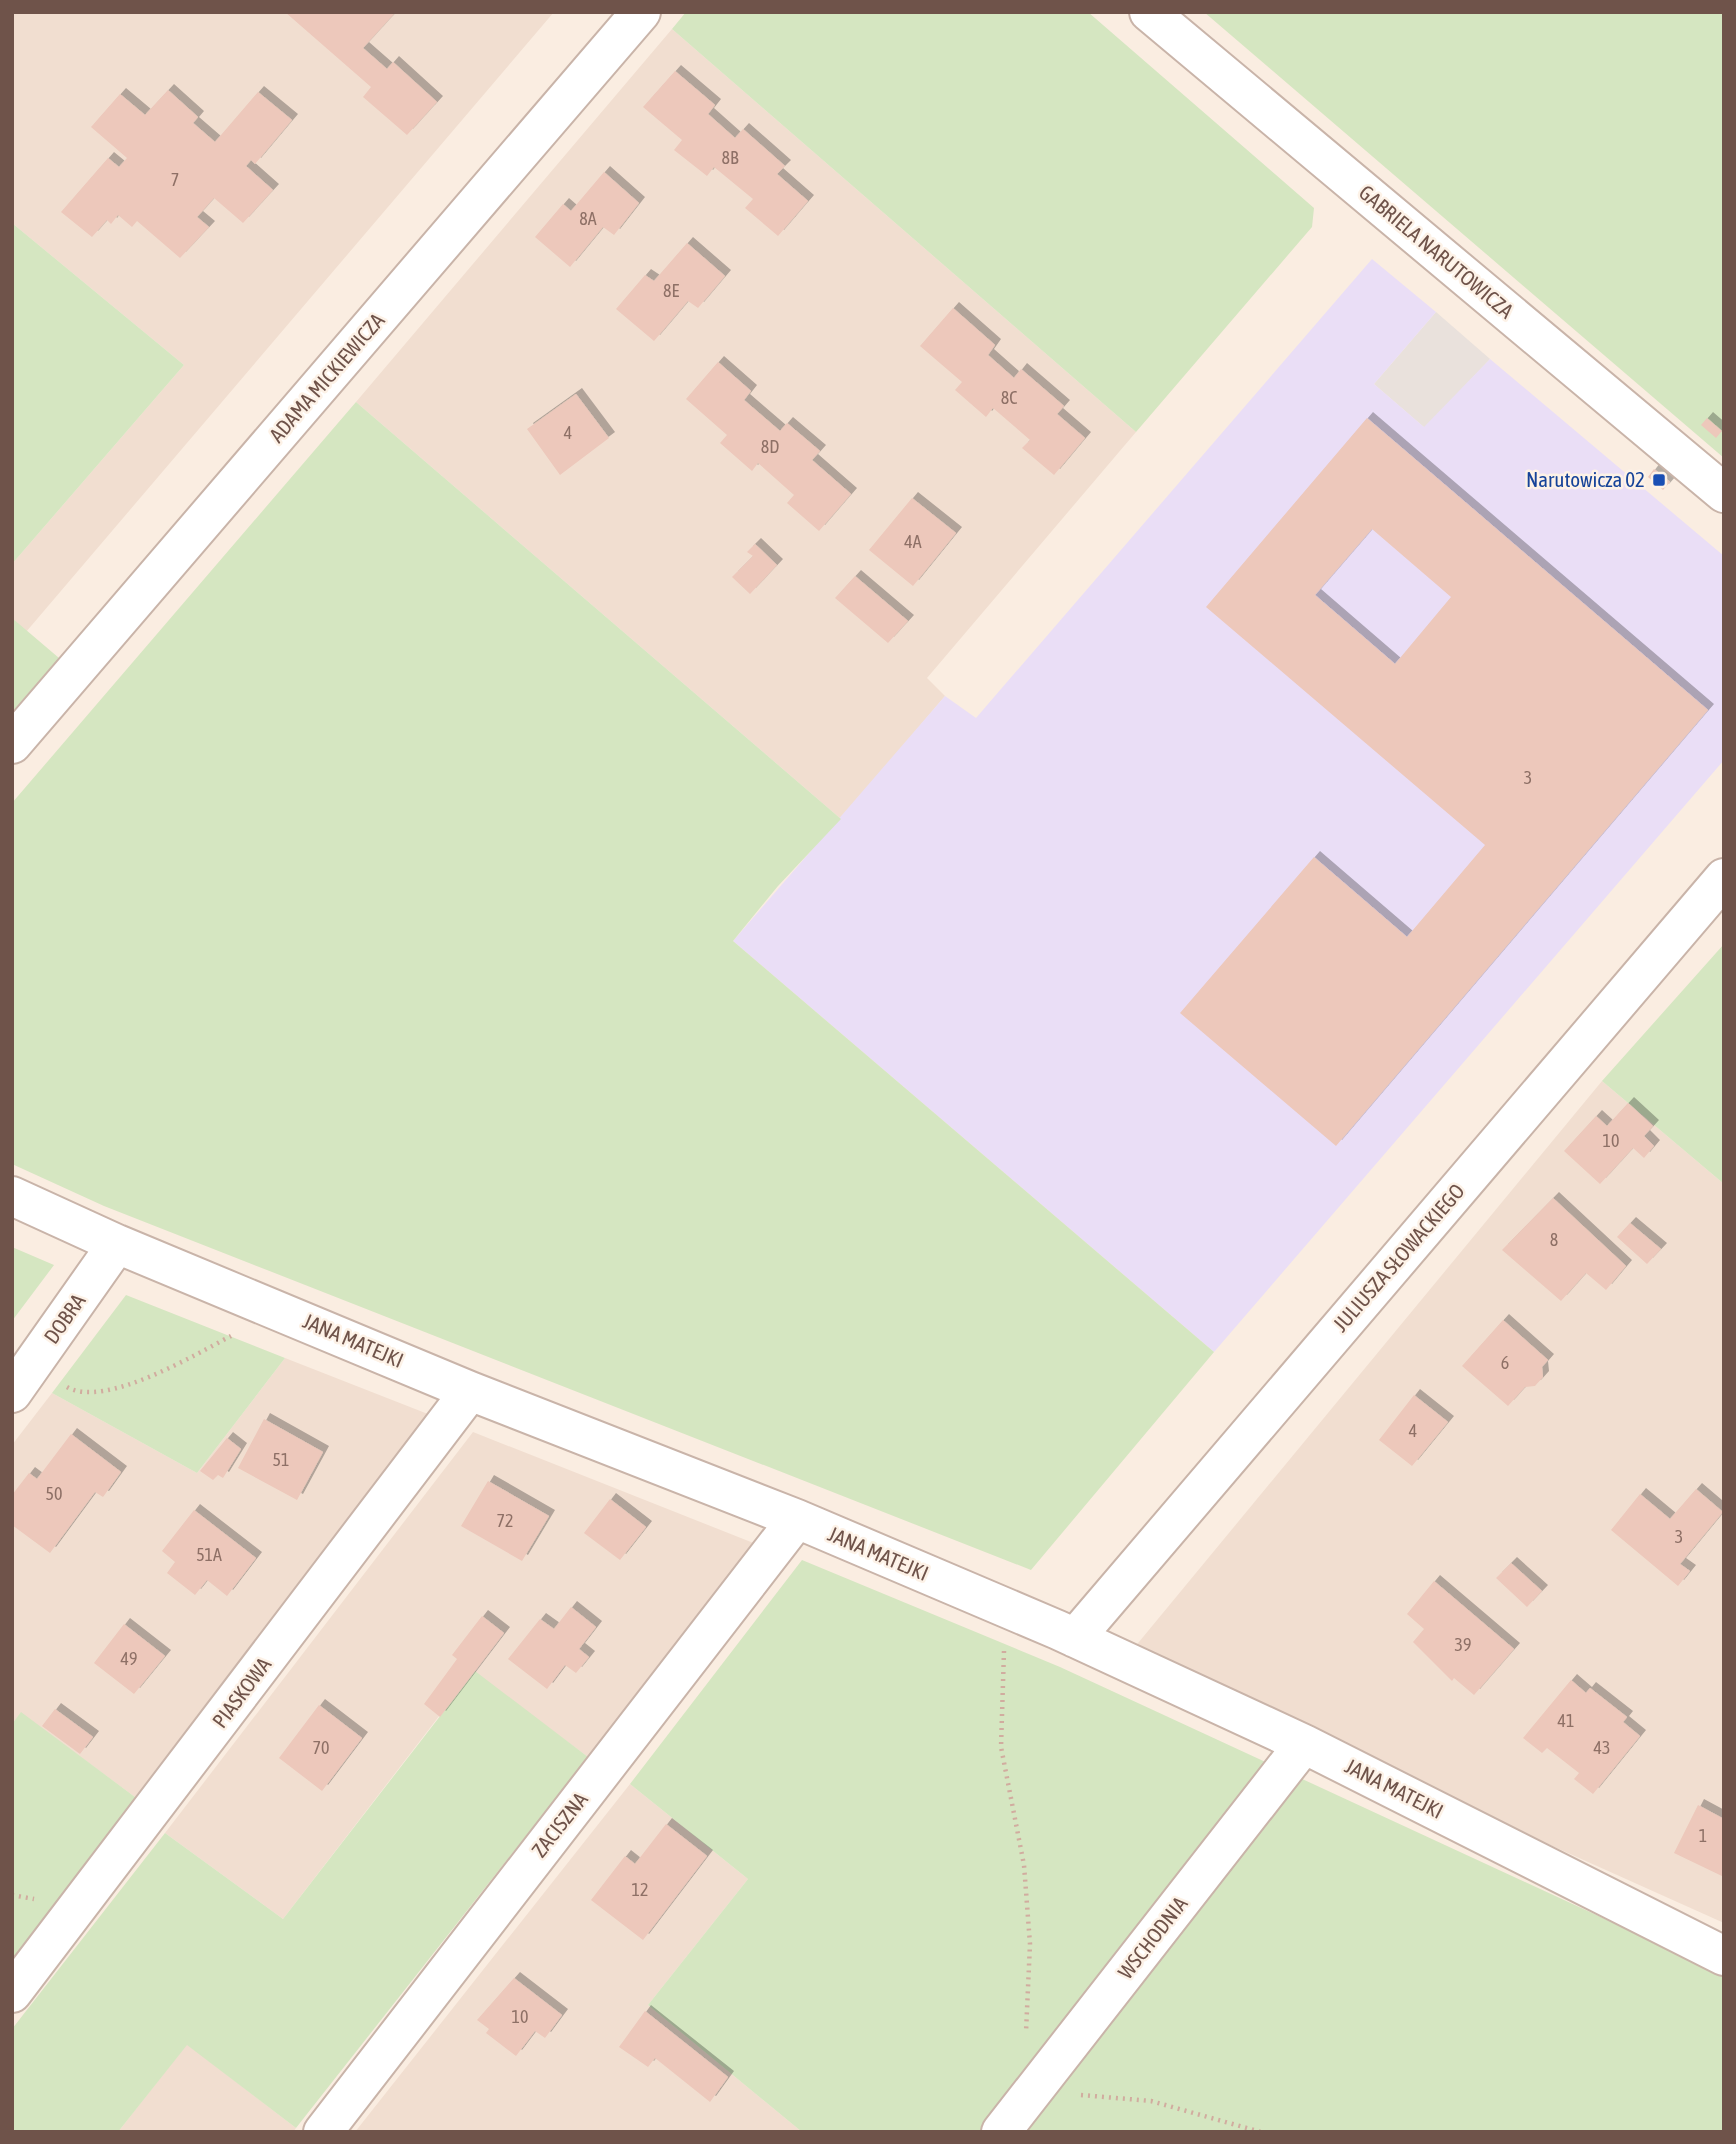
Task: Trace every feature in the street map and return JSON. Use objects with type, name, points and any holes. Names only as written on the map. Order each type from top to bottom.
[{"type":"street","name":"ADAMA MICKIEWICZA","points":[[12,744],[641,12]]},
{"type":"street","name":"GABRIELA NARUTOWICZA","points":[[1149,12],[1724,493]]},
{"type":"street","name":"JULIUSZA SŁOWACKIEGO","points":[[1075,1638],[1724,878]]},
{"type":"street","name":"JANA MATEJKI","points":[[12,1196],[117,1244],[470,1391],[797,1518],[1075,1638],[1304,1744],[1724,1956]]},
{"type":"street","name":"DOBRA","points":[[22,1379],[117,1244]]},
{"type":"street","name":"PIASKOWA","points":[[12,1993],[470,1391]]},
{"type":"street","name":"ZACISZNA","points":[[323,2132],[797,1518]]},
{"type":"street","name":"WSCHODNIA","points":[[1001,2132],[1304,1744]]},
{"type":"path","points":[[22,1379],[89,1392],[116,1388],[150,1376],[246,1328],[271,1306]]},
{"type":"path","points":[[1005,1609],[1002,1747],[1024,1865],[1030,1944],[1025,2023],[1033,2090],[1151,2101],[1261,2132]]},
{"type":"shaded area","points":[[12,12],[554,12],[26,632],[12,618],[12,564],[184,365],[12,223]]},
{"type":"shaded area","points":[[672,29],[1136,432],[927,678],[945,696],[841,819],[356,402]]},
{"type":"shaded area","points":[[1372,259],[1436,312],[1374,384],[1424,427],[1490,359],[1724,556],[1724,760],[1214,1352],[733,941],[945,696],[976,718]]},
{"type":"shaded area","points":[[1436,312],[1490,359],[1425,428],[1374,384]]},
{"type":"shaded area","points":[[1602,1081],[1724,1184],[1724,1923],[1283,1725],[1134,1648]]},
{"type":"shaded area","points":[[285,1358],[433,1416],[336,1545],[327,1545],[135,1797],[21,1713],[12,1724],[12,1445],[52,1393],[197,1473]]},
{"type":"shaded area","points":[[473,1432],[756,1544],[588,1757],[473,1672],[283,1919],[165,1833]]},
{"type":"shaded area","points":[[630,1784],[748,1879],[648,2005],[802,2132],[355,2132]]},
{"type":"shaded area","points":[[187,2044],[296,2128],[293,2132],[118,2132]]},
{"type":"green space","points":[[686,12],[1088,12],[1314,208],[1312,227],[1136,432],[672,29]]},
{"type":"green space","points":[[1204,12],[1724,12],[1724,458]]},
{"type":"green space","points":[[12,223],[184,365],[12,564]]},
{"type":"green space","points":[[356,402],[841,819],[778,886],[733,941],[1214,1352],[1031,1570],[104,1206],[12,1164],[12,803]]},
{"type":"green space","points":[[12,618],[59,658],[12,712]]},
{"type":"green space","points":[[1724,944],[1724,1184],[1602,1081]]},
{"type":"green space","points":[[12,1247],[54,1265],[12,1321]]},
{"type":"green space","points":[[126,1295],[285,1358],[197,1473],[52,1393]]},
{"type":"green space","points":[[802,1560],[1060,1667],[1724,1974],[1724,2132],[802,2132],[648,2005],[748,1879],[630,1784]]},
{"type":"green space","points":[[475,1671],[588,1757],[296,2128],[187,2045],[118,2132],[12,2132],[12,2029],[165,1833],[283,1919]]},
{"type":"green space","points":[[21,1712],[139,1800],[12,1968],[12,1724]]},
{"type":"building","points":[[285,12],[392,12],[394,14],[363,48],[387,69],[393,62],[437,102],[407,135],[363,97],[371,87]]},
{"type":"building","points":[[675,71],[715,105],[708,114],[735,138],[743,129],[785,166],[777,174],[808,201],[778,236],[745,208],[753,199],[714,167],[707,176],[674,150],[682,140],[643,107]]},
{"type":"building","points":[[168,90],[198,117],[193,123],[215,142],[258,92],[292,120],[255,164],[251,160],[246,166],[273,190],[243,223],[214,198],[197,217],[209,227],[180,258],[137,221],[132,227],[118,215],[111,224],[107,220],[92,237],[61,212],[108,158],[119,167],[127,158],[91,127],[120,94],[145,115]]},
{"type":"building","points":[[604,172],[639,203],[614,235],[603,227],[570,267],[535,237],[563,204],[571,211]]},
{"type":"building","points":[[687,243],[725,276],[698,308],[688,301],[654,341],[616,309],[645,275],[654,281]]},
{"type":"building","points":[[953,308],[995,345],[988,355],[1014,378],[1021,369],[1064,406],[1057,414],[1085,438],[1054,475],[1022,448],[1030,440],[993,408],[986,417],[955,390],[962,382],[920,346]]},
{"type":"building","points":[[718,362],[751,391],[744,400],[780,431],[787,423],[820,451],[812,460],[851,494],[819,531],[787,503],[794,495],[758,463],[752,471],[720,443],[727,435],[686,399]]},
{"type":"building","points":[[576,394],[609,438],[560,475],[527,429]]},
{"type":"building","points":[[1367,418],[1708,710],[1336,1146],[1180,1013],[1314,857],[1407,937],[1485,845],[1206,607]],"holes":[[[1372,529],[1451,597],[1395,664],[1315,595]]]},
{"type":"building","points":[[1707,418],[1722,431],[1716,438],[1701,425]]},
{"type":"building","points":[[1654,469],[1670,482],[1663,490],[1648,477]]},
{"type":"building","points":[[912,498],[956,533],[913,586],[869,550]]},
{"type":"building","points":[[755,544],[777,565],[750,594],[732,577],[753,556],[747,552]]},
{"type":"building","points":[[855,576],[908,621],[888,643],[835,598]]},
{"type":"building","points":[[1628,1103],[1653,1126],[1644,1136],[1654,1146],[1644,1158],[1633,1148],[1600,1184],[1564,1151],[1596,1116],[1607,1126]]},
{"type":"building","points":[[1553,1198],[1626,1266],[1606,1290],[1586,1273],[1561,1301],[1502,1250]]},
{"type":"building","points":[[1630,1223],[1661,1249],[1647,1264],[1617,1237]]},
{"type":"building","points":[[1503,1320],[1548,1360],[1542,1367],[1543,1377],[1535,1386],[1525,1387],[1508,1406],[1462,1366]]},
{"type":"building","points":[[1414,1395],[1448,1422],[1412,1466],[1379,1440]]},
{"type":"building","points":[[264,1419],[323,1452],[297,1500],[238,1468]]},
{"type":"building","points":[[71,1434],[121,1472],[103,1497],[95,1492],[50,1553],[12,1525],[12,1495],[29,1473],[37,1479]]},
{"type":"building","points":[[227,1438],[241,1449],[223,1478],[218,1475],[213,1480],[200,1471]]},
{"type":"building","points":[[488,1481],[549,1516],[522,1561],[461,1526]]},
{"type":"building","points":[[1696,1489],[1723,1512],[1680,1564],[1690,1571],[1678,1586],[1611,1530],[1640,1494],[1670,1519]]},
{"type":"building","points":[[610,1499],[646,1527],[620,1560],[584,1533]]},
{"type":"building","points":[[194,1510],[256,1558],[227,1596],[207,1580],[195,1595],[167,1573],[175,1562],[162,1551]]},
{"type":"building","points":[[1511,1563],[1542,1591],[1527,1607],[1496,1578]]},
{"type":"building","points":[[1434,1581],[1514,1649],[1474,1695],[1454,1678],[1452,1681],[1413,1642],[1424,1629],[1407,1614]]},
{"type":"building","points":[[571,1607],[596,1627],[579,1649],[589,1657],[576,1673],[565,1665],[547,1689],[508,1659],[540,1619],[554,1629]]},
{"type":"building","points":[[482,1616],[504,1633],[440,1717],[424,1704],[457,1659],[452,1655]]},
{"type":"building","points":[[124,1624],[165,1656],[134,1694],[94,1663]]},
{"type":"building","points":[[1571,1680],[1586,1693],[1590,1688],[1627,1717],[1623,1722],[1640,1736],[1593,1794],[1574,1779],[1579,1773],[1547,1748],[1542,1753],[1523,1738]]},
{"type":"building","points":[[319,1705],[362,1738],[322,1791],[279,1758]]},
{"type":"building","points":[[55,1709],[93,1737],[80,1754],[42,1726]]},
{"type":"building","points":[[1698,1805],[1724,1819],[1724,1877],[1674,1853]]},
{"type":"building","points":[[666,1824],[707,1856],[643,1940],[591,1900],[625,1856],[635,1864]]},
{"type":"building","points":[[514,1978],[562,2015],[545,2038],[535,2031],[516,2056],[486,2033],[489,2029],[477,2020]]},
{"type":"building","points":[[645,2011],[728,2077],[710,2102],[655,2058],[648,2067],[619,2047]]},
{"type":"place","name":"Narutowicza 02","points":[[1659,480]]}]
